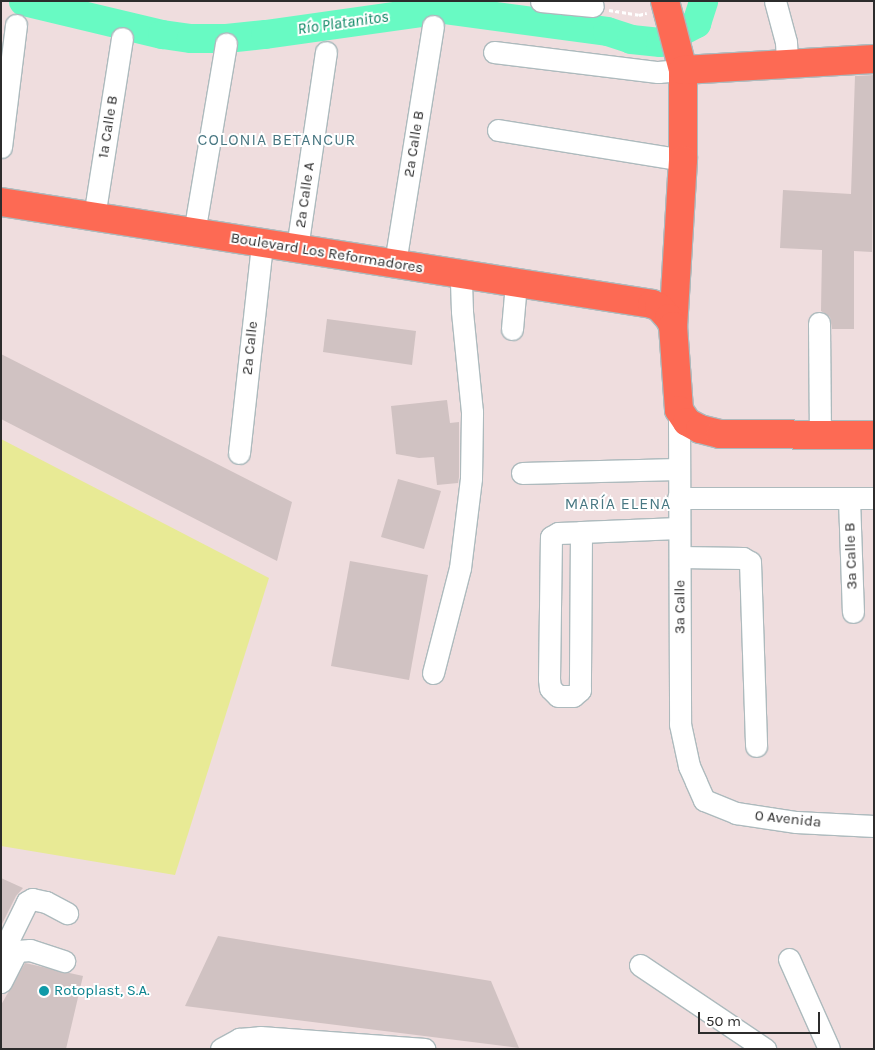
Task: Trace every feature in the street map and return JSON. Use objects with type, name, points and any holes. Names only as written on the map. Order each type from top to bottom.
[{"type":"main road","points":[[666,7],[682,67],[683,160],[673,326],[679,410],[687,422],[700,429],[720,434],[874,435]]},
{"type":"main road","points":[[682,67],[874,59]]},
{"type":"main road","name":"Boulevard Los Reformadores","points":[[1,202],[652,304]]},
{"type":"main road","points":[[652,304],[675,287]]},
{"type":"main road","points":[[652,304],[659,307],[673,326]]},
{"type":"street","points":[[541,1],[593,6]]},
{"type":"street","points":[[775,1],[786,42],[786,62]]},
{"type":"street","points":[[1,147],[16,25]]},
{"type":"street","name":"2a Calle B","points":[[394,263],[433,26]]},
{"type":"street","name":"1a Calle B","points":[[94,217],[122,38]]},
{"type":"street","points":[[194,233],[226,44]]},
{"type":"street","name":"2a Calle A","points":[[297,248],[326,52]]},
{"type":"street","points":[[494,52],[658,72],[682,67]]},
{"type":"street","points":[[498,130],[683,160]]},
{"type":"street","name":"2a Calle","points":[[239,453],[262,243]]},
{"type":"street","points":[[433,673],[460,568],[471,478],[472,412],[460,274]]},
{"type":"street","points":[[512,329],[516,283]]},
{"type":"street","points":[[819,323],[820,435]]},
{"type":"street","name":"3a Calle","points":[[679,410],[680,724],[689,766],[704,800]]},
{"type":"street","points":[[522,473],[678,469]]},
{"type":"street","points":[[678,498],[872,498]]},
{"type":"street","name":"3a Calle B","points":[[849,499],[853,612]]},
{"type":"street","points":[[581,532],[580,690],[573,696],[558,696],[550,688],[549,679],[549,544],[551,537],[558,533],[581,532],[678,528]]},
{"type":"street","points":[[680,557],[743,558],[750,562],[756,746]]},
{"type":"street","name":"0 Avenida","points":[[704,800],[736,813],[796,822],[874,826]]},
{"type":"street","points":[[1,954],[27,902],[32,899],[46,902],[66,913]]},
{"type":"street","points":[[1,982],[16,951],[30,950],[64,961]]},
{"type":"street","points":[[789,959],[830,1049]]},
{"type":"street","points":[[640,965],[765,1049]]},
{"type":"street","points":[[221,1049],[239,1040],[260,1036],[425,1049]]},
{"type":"path","points":[[593,6],[639,15],[666,7]]},
{"type":"green space","points":[[1,439],[269,578],[175,875],[1,846]]},
{"type":"building","points":[[874,75],[872,252],[854,251],[854,329],[832,329],[830,317],[821,311],[822,250],[780,248],[783,190],[851,194],[855,76]]},
{"type":"building","points":[[327,319],[416,331],[412,365],[323,352]]},
{"type":"building","points":[[1,354],[292,502],[277,561],[1,419]]},
{"type":"building","points":[[447,400],[450,423],[459,422],[459,477],[458,483],[437,485],[434,457],[419,458],[396,454],[391,406]]},
{"type":"building","points":[[398,479],[441,491],[424,549],[381,537]]},
{"type":"building","points":[[350,561],[428,575],[409,680],[331,666]]},
{"type":"building","points":[[1,878],[23,888],[16,896],[1,926]]},
{"type":"building","points":[[218,936],[491,981],[519,1048],[185,1006]]},
{"type":"building","name":"Rotoplast, S.A.","points":[[25,963],[83,976],[66,1049],[1,1049],[1,1005]]},
{"type":"waterway","name":"Río Platanitos","points":[[23,1],[162,34],[191,38],[226,38],[265,34],[443,9],[607,31],[631,39],[660,42],[696,23],[703,1]]},
{"type":"place","name":"Rotoplast, S.A.","points":[[44,991]]},
{"type":"district","name":"COLONIA BETANCUR","points":[[277,140]]},
{"type":"district","name":"MARÍA ELENA","points":[[618,504]]}]
